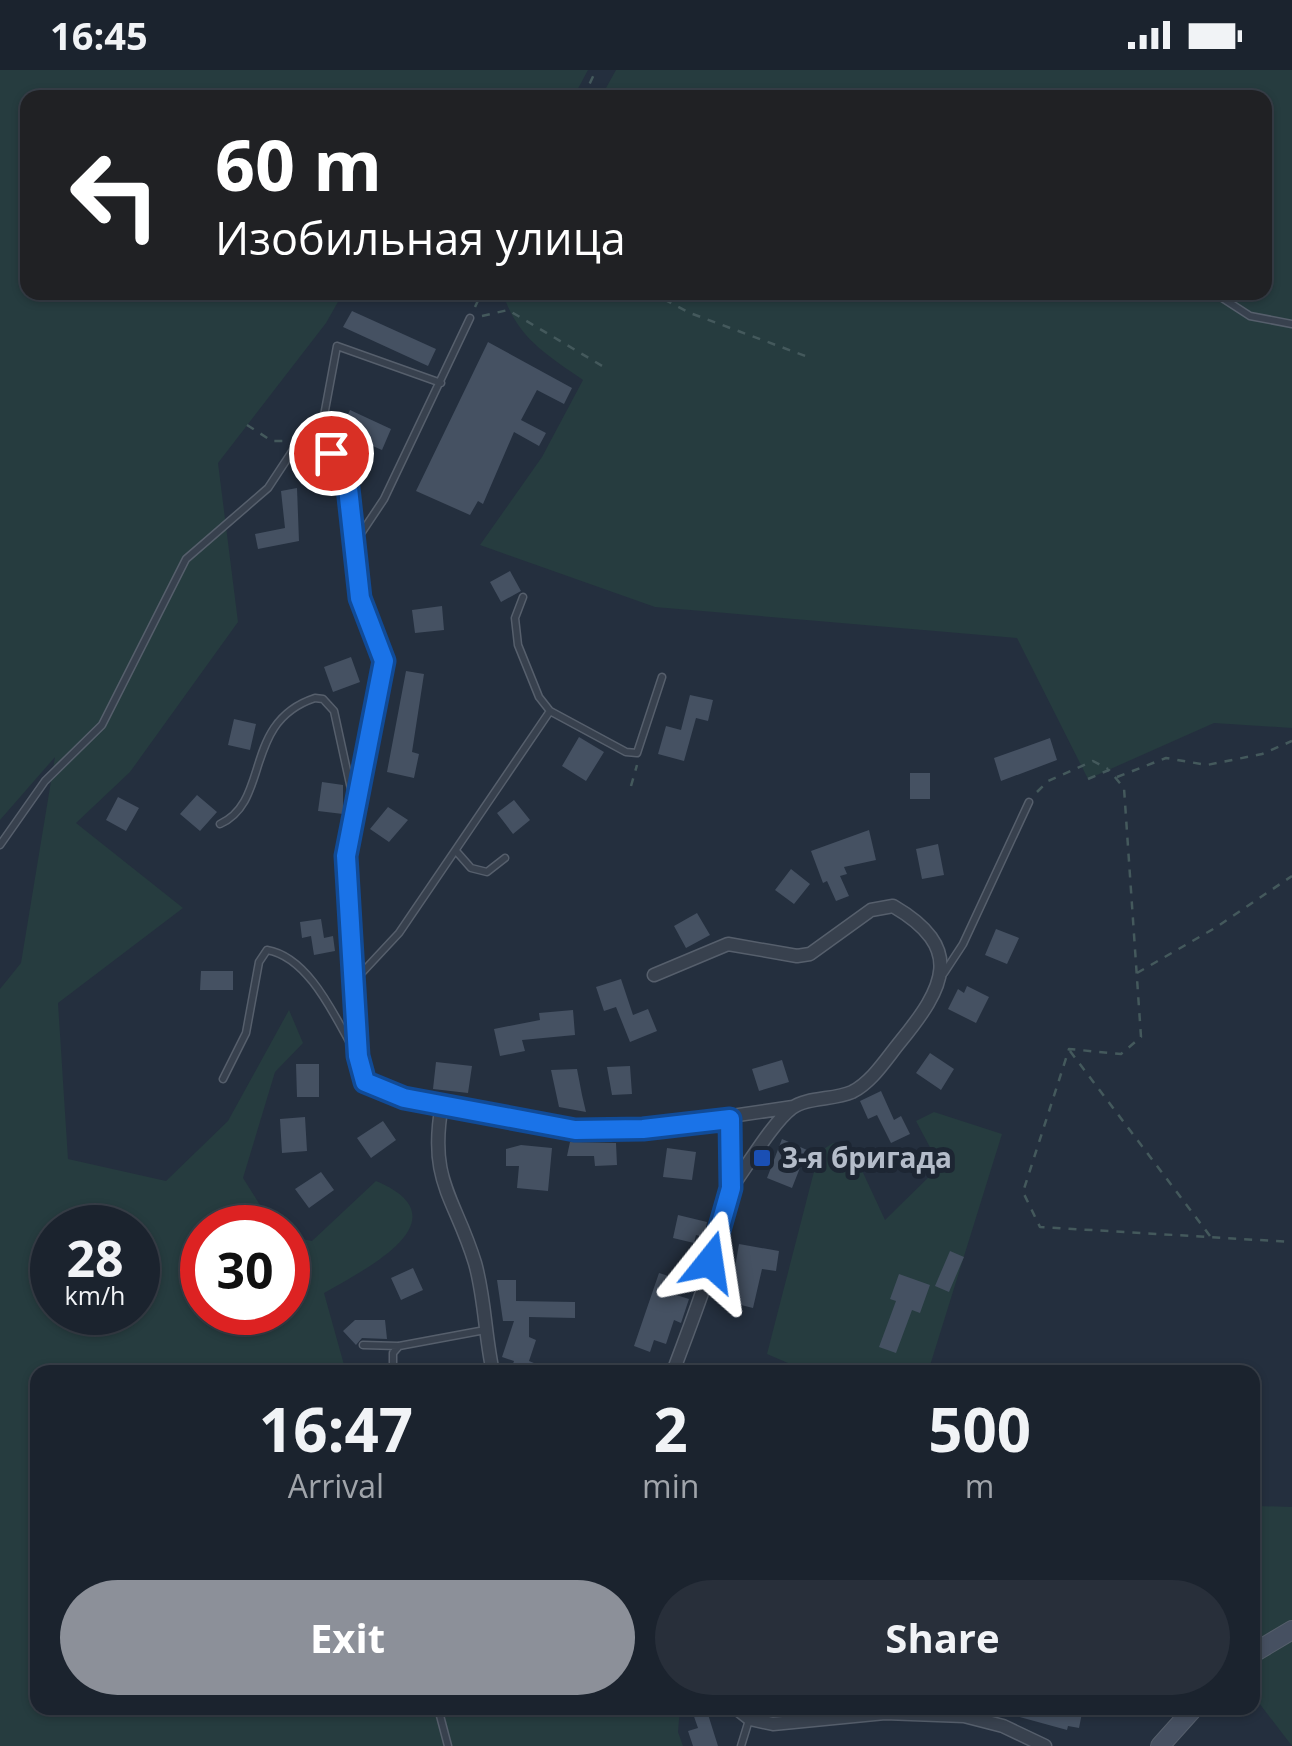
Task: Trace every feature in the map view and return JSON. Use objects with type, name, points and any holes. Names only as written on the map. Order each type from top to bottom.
[{"type":"street","points":[[318,442],[348,488],[360,598],[384,661],[346,856],[358,1056],[365,1082],[378,1091],[575,1130],[607,1132],[730,1119],[793,1107],[838,1097],[867,1080],[913,1026],[940,978],[942,955],[930,932],[893,906],[871,910],[810,954],[797,956],[728,944],[654,976]]},
{"type":"street","points":[[442,1104],[438,1157],[442,1182],[474,1263],[492,1365]]},
{"type":"street","points":[[731,1188],[793,1107]]},
{"type":"street","points":[[676,1365],[700,1300],[731,1188],[730,1119]]},
{"type":"street","points":[[1260,1649],[1292,1630]]},
{"type":"street","points":[[745,1715],[774,1724],[865,1715]]},
{"type":"street","points":[[938,1715],[964,1716],[1003,1726],[1046,1746]]},
{"type":"street","points":[[1160,1746],[1188,1715]]},
{"type":"lane","points":[[1225,300],[1250,316],[1292,324]]},
{"type":"lane","points":[[353,546],[384,499],[470,318]]},
{"type":"lane","points":[[0,845],[45,781],[102,724],[178,569],[259,496],[295,446],[318,442],[337,346],[441,382]]},
{"type":"lane","points":[[523,597],[515,618],[518,645],[550,712],[626,752],[637,753],[662,677]]},
{"type":"lane","points":[[220,824],[245,806],[267,736],[315,698],[322,699],[334,711],[356,809]]},
{"type":"lane","points":[[356,979],[400,932],[550,712]]},
{"type":"lane","points":[[940,978],[963,944],[1028,802]]},
{"type":"lane","points":[[456,852],[470,868],[487,872],[505,858]]},
{"type":"lane","points":[[223,1080],[246,1033],[259,962],[267,950],[289,960],[306,975],[358,1056]]},
{"type":"lane","points":[[363,1344],[399,1346],[485,1330]]},
{"type":"lane","points":[[392,1365],[393,1353],[399,1346]]},
{"type":"lane","points":[[440,1715],[448,1746]]},
{"type":"lane","points":[[741,1746],[750,1719]]},
{"type":"path","points":[[470,318],[478,300]]},
{"type":"path","points":[[665,300],[690,313],[808,356]]},
{"type":"path","points":[[470,318],[508,310],[604,367]]},
{"type":"path","points":[[247,425],[272,441],[304,442]]},
{"type":"path","points":[[1116,778],[1166,758],[1207,765],[1262,754],[1292,741]]},
{"type":"path","points":[[632,786],[637,779],[637,753]]},
{"type":"path","points":[[1028,802],[1048,781],[1093,761],[1109,770],[1124,788],[1142,1037],[1121,1054],[1069,1048]]},
{"type":"path","points":[[1088,780],[1109,770]]},
{"type":"path","points":[[1137,973],[1215,928],[1292,876]]},
{"type":"path","points":[[1069,1048],[1022,1192],[1040,1227],[1292,1242]]},
{"type":"path","points":[[1069,1048],[1211,1237]]},
{"type":"green space","points":[[0,70],[588,70],[577,90],[20,90],[20,300],[339,300],[326,323],[218,463],[238,622],[130,772],[76,823],[183,908],[58,1003],[68,1159],[166,1181],[228,1121],[289,1010],[303,1043],[275,1072],[243,1178],[260,1205],[180,1205],[180,1335],[310,1335],[310,1241],[376,1181],[402,1196],[412,1211],[410,1227],[399,1243],[324,1293],[344,1365],[30,1365],[30,1715],[679,1715],[678,1732],[683,1746],[0,1746],[0,989],[21,963],[55,757],[0,820]]},
{"type":"green space","points":[[616,70],[1292,70],[1292,728],[1214,723],[1088,779],[1017,638],[655,607],[480,545],[542,457],[583,380],[525,333],[506,300],[1272,300],[1272,90],[605,90]]},
{"type":"green space","points":[[934,1112],[1002,1134],[930,1365],[793,1365],[767,1354],[819,1152],[833,1143],[852,1149],[885,1220],[940,1166],[916,1121]]},
{"type":"green space","points":[[1260,1506],[1292,1507],[1292,1746],[1260,1704]]},
{"type":"building","points":[[352,311],[436,349],[428,366],[343,327]]},
{"type":"building","points":[[488,342],[572,388],[564,404],[537,390],[521,420],[546,433],[539,446],[514,432],[483,504],[478,501],[470,515],[416,491]]},
{"type":"building","points":[[350,410],[391,429],[382,450],[340,432]]},
{"type":"building","points":[[297,488],[299,541],[258,549],[255,534],[285,528],[281,491]]},
{"type":"building","points":[[510,571],[521,591],[501,602],[490,582]]},
{"type":"building","points":[[442,606],[444,630],[415,633],[412,610]]},
{"type":"building","points":[[351,657],[360,682],[333,692],[324,667]]},
{"type":"building","points":[[406,671],[424,674],[412,752],[419,754],[414,778],[387,772]]},
{"type":"building","points":[[690,695],[713,700],[708,721],[696,718],[684,761],[658,754],[666,726],[681,730]]},
{"type":"building","points":[[234,719],[256,724],[250,750],[228,745]]},
{"type":"building","points":[[579,737],[604,752],[586,781],[562,766]]},
{"type":"building","points":[[1050,738],[1057,760],[1001,781],[994,758]]},
{"type":"building","points":[[910,773],[930,773],[930,799],[910,799]]},
{"type":"building","points":[[322,782],[343,785],[343,814],[318,811]]},
{"type":"building","points":[[197,795],[217,812],[200,831],[180,814]]},
{"type":"building","points":[[118,797],[139,808],[126,831],[106,820]]},
{"type":"building","points":[[514,800],[530,820],[513,834],[497,813]]},
{"type":"building","points":[[388,807],[408,820],[389,842],[370,829]]},
{"type":"building","points":[[869,830],[876,860],[844,867],[847,874],[840,876],[849,896],[836,901],[827,881],[823,883],[811,851]]},
{"type":"building","points":[[938,844],[944,875],[922,879],[916,849]]},
{"type":"building","points":[[791,869],[810,884],[794,904],[775,890]]},
{"type":"building","points":[[697,913],[710,935],[686,948],[674,926]]},
{"type":"building","points":[[321,919],[324,938],[333,936],[335,951],[314,955],[311,936],[302,938],[300,922]]},
{"type":"building","points":[[996,929],[1019,938],[1007,964],[985,955]]},
{"type":"building","points":[[201,971],[233,971],[233,990],[200,990]]},
{"type":"building","points":[[621,979],[633,1015],[648,1009],[657,1031],[630,1042],[616,1007],[604,1011],[596,987]]},
{"type":"building","points":[[967,986],[989,997],[976,1023],[948,1009],[958,989],[964,993]]},
{"type":"building","points":[[573,1010],[575,1035],[522,1040],[525,1051],[500,1056],[494,1029],[540,1020],[539,1013]]},
{"type":"building","points":[[930,1053],[954,1069],[941,1090],[916,1073]]},
{"type":"building","points":[[782,1060],[789,1082],[759,1091],[752,1069]]},
{"type":"building","points":[[436,1062],[472,1066],[468,1093],[433,1089]]},
{"type":"building","points":[[296,1064],[319,1064],[319,1097],[297,1097]]},
{"type":"building","points":[[630,1066],[632,1094],[612,1095],[607,1067]]},
{"type":"building","points":[[577,1069],[586,1112],[559,1107],[551,1070]]},
{"type":"building","points":[[881,1091],[894,1120],[901,1116],[910,1134],[891,1143],[877,1115],[868,1119],[860,1101]]},
{"type":"building","points":[[305,1117],[307,1151],[282,1153],[280,1119]]},
{"type":"building","points":[[383,1121],[396,1140],[371,1158],[357,1138]]},
{"type":"building","points":[[782,1139],[807,1150],[792,1188],[767,1178]]},
{"type":"building","points":[[570,1142],[616,1143],[617,1165],[595,1166],[594,1156],[567,1156]]},
{"type":"building","points":[[521,1145],[552,1148],[548,1191],[517,1188],[519,1166],[506,1166],[506,1149]]},
{"type":"building","points":[[667,1148],[696,1152],[692,1180],[663,1177]]},
{"type":"building","points":[[321,1172],[334,1190],[310,1207],[295,1189]]},
{"type":"building","points":[[678,1215],[707,1222],[704,1237],[696,1235],[694,1243],[673,1238]]},
{"type":"building","points":[[739,1244],[779,1251],[776,1271],[762,1269],[753,1308],[729,1302]]},
{"type":"building","points":[[950,1251],[964,1257],[949,1292],[935,1286]]},
{"type":"building","points":[[413,1268],[423,1290],[401,1300],[391,1278]]},
{"type":"building","points":[[659,1273],[675,1278],[670,1293],[689,1299],[681,1323],[674,1320],[666,1344],[654,1340],[650,1352],[634,1346]]},
{"type":"building","points":[[899,1274],[930,1285],[920,1313],[912,1310],[896,1353],[879,1347],[896,1301],[890,1299]]},
{"type":"building","points":[[497,1280],[516,1280],[516,1301],[575,1302],[575,1318],[529,1317],[529,1337],[536,1340],[529,1361],[539,1365],[513,1365],[514,1361],[502,1357],[514,1321],[503,1321]]},
{"type":"building","points":[[355,1320],[385,1320],[387,1339],[362,1338],[356,1345],[343,1331]]},
{"type":"building","points":[[693,1715],[708,1715],[718,1746],[693,1746],[688,1731],[698,1728]]},
{"type":"building","points":[[1012,1715],[1082,1715],[1079,1728],[1068,1726],[1067,1730]]},
{"type":"place","name":"3-я бригада","points":[[762,1158]]},
{"type":"route","points":[[331,453],[352,501],[360,598],[378,635],[384,661],[346,856],[358,1056],[365,1082],[378,1091],[404,1098],[575,1130],[607,1132],[730,1119],[731,1188],[710,1262]]}]
